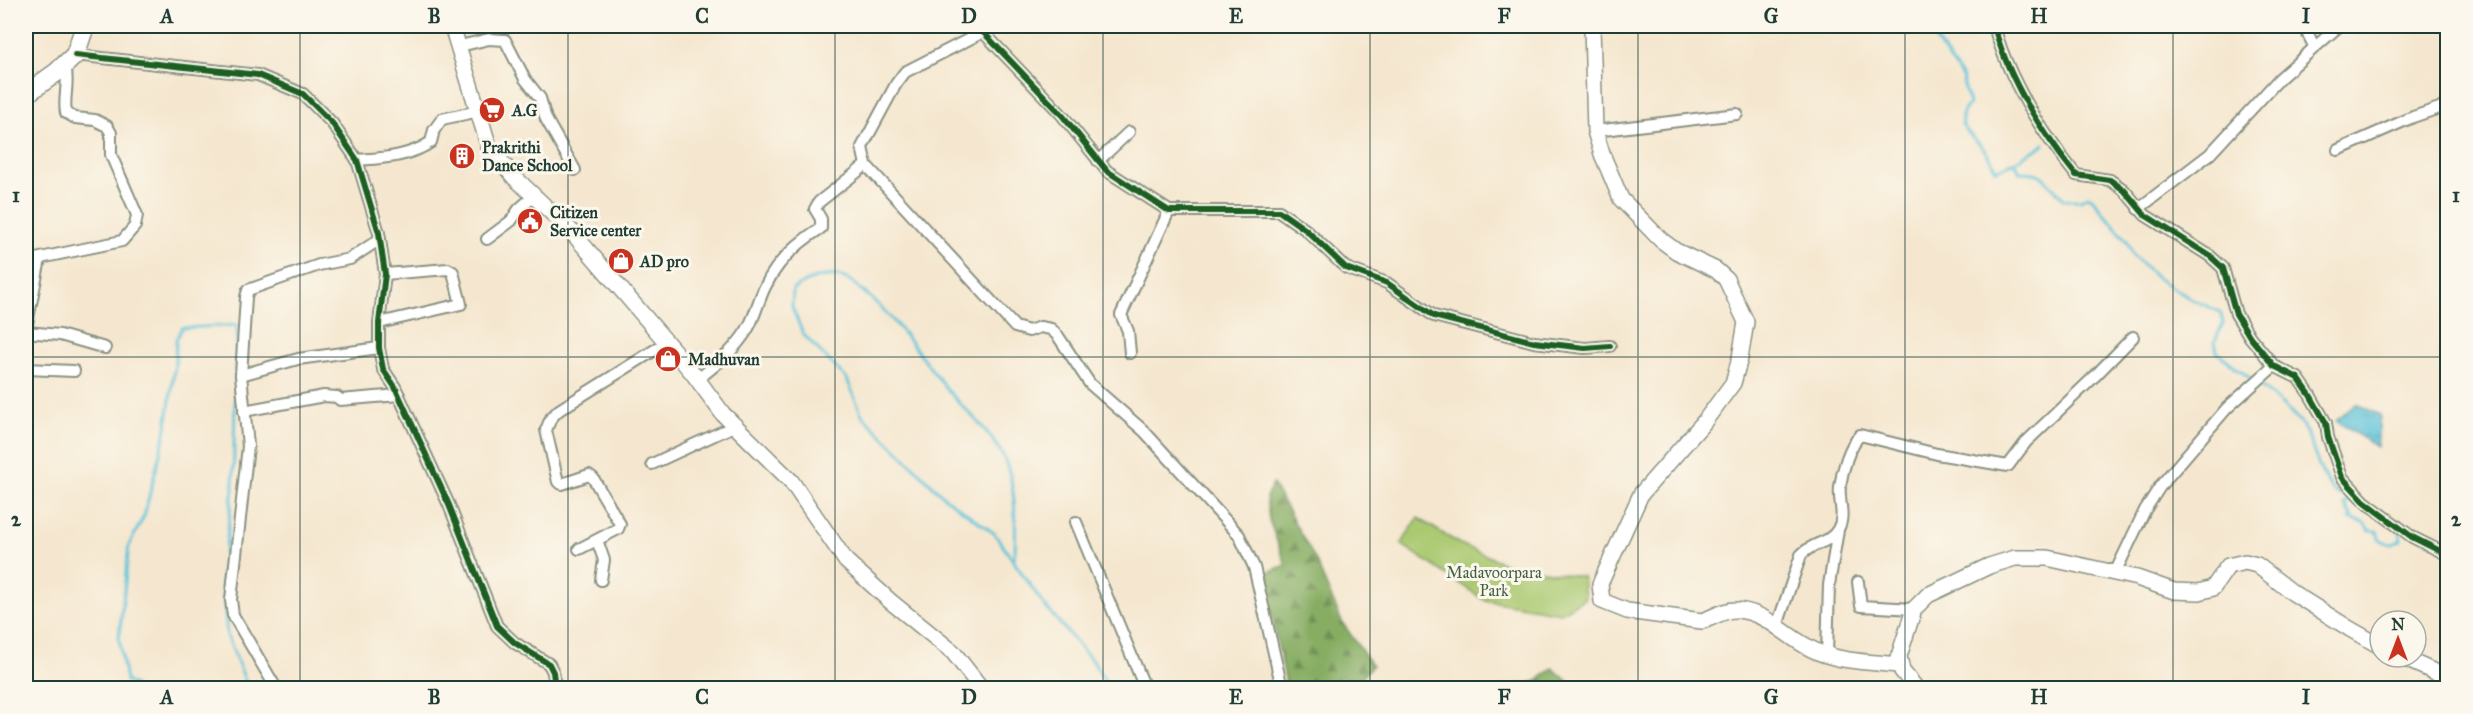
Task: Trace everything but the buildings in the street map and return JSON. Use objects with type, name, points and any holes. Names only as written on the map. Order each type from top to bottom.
[{"type":"main road","points":[[26,94],[70,60],[85,26]]},
{"type":"main road","points":[[452,26],[460,46],[489,147],[514,177],[571,231],[698,379],[723,414],[791,480],[846,561],[952,652],[981,688]]},
{"type":"main road","points":[[1592,26],[1595,131],[1621,199],[1669,246],[1716,270],[1726,279],[1746,322],[1733,383],[1704,422],[1641,494],[1600,584],[1602,602],[1627,611],[1702,621],[1736,610],[1755,615],[1777,626],[1792,638],[1827,655],[1899,665]]},
{"type":"main road","points":[[1916,688],[1899,665],[1902,645],[1914,609],[1928,594],[1989,566],[2015,558],[2047,558],[2115,573],[2174,591],[2199,592],[2214,588],[2228,566],[2245,562],[2257,565],[2303,599],[2368,639]]},
{"type":"main road","points":[[2428,669],[2448,678]]},
{"type":"street","points":[[970,26],[983,32],[1062,115],[1107,171],[1169,211],[1279,211],[1306,230],[1346,267],[1387,283],[1434,316],[1534,342],[1585,348],[1610,346]]},
{"type":"street","points":[[1994,26],[2001,51],[2021,95],[2056,150],[2076,175],[2110,180],[2124,190],[2138,209],[2223,267],[2236,314],[2250,337],[2274,366],[2298,378],[2326,423],[2328,437],[2342,477],[2364,501],[2412,537],[2448,555]]},
{"type":"street","points":[[2304,26],[2314,46]]},
{"type":"street","points":[[2138,209],[2210,154],[2280,78],[2339,26]]},
{"type":"street","points":[[983,32],[905,72],[896,84],[862,147],[866,165],[1014,327],[1029,331],[1040,327],[1051,329],[1090,384],[1144,431],[1239,535],[1254,567],[1282,688]]},
{"type":"street","points":[[460,46],[489,39],[505,40],[525,79],[540,98],[546,119],[575,170]]},
{"type":"street","points":[[26,261],[122,241],[135,226],[137,215],[111,155],[111,133],[107,126],[94,120],[75,118],[66,113],[70,60],[258,75],[303,94],[332,123],[357,160],[380,239],[385,274],[379,323],[379,348],[383,369],[399,395],[449,505],[497,626],[516,643],[549,664],[553,672],[555,688]]},
{"type":"street","points":[[2338,150],[2413,117],[2448,105]]},
{"type":"street","points":[[357,160],[416,151],[431,142],[434,130],[442,119],[479,111]]},
{"type":"street","points":[[1595,131],[1737,114]]},
{"type":"street","points":[[1098,161],[1129,132]]},
{"type":"street","points":[[698,379],[726,357],[747,330],[776,267],[789,253],[821,228],[821,219],[814,209],[819,202],[866,165]]},
{"type":"street","points":[[487,239],[511,221],[519,209],[534,196]]},
{"type":"street","points":[[1130,353],[1128,331],[1121,315],[1169,211]]},
{"type":"street","points":[[276,688],[233,615],[231,600],[248,446],[241,375],[246,297],[248,290],[319,265],[350,259],[380,239]]},
{"type":"street","points":[[40,259],[26,330],[60,335],[105,348]]},
{"type":"street","points":[[379,323],[461,304],[456,278],[448,269],[385,274]]},
{"type":"street","points":[[1827,655],[1829,585],[1841,521],[1839,488],[1854,442],[1860,435],[1937,454],[2008,466],[2026,442],[2133,337]]},
{"type":"street","points":[[579,549],[620,528],[620,521],[589,475],[562,484],[558,482],[546,430],[551,417],[666,343]]},
{"type":"street","points":[[241,375],[298,359],[379,348]]},
{"type":"street","points":[[2115,573],[2145,510],[2161,485],[2227,408],[2274,366]]},
{"type":"street","points":[[26,369],[74,371]]},
{"type":"street","points":[[244,411],[324,396],[337,397],[340,400],[399,395]]},
{"type":"street","points":[[652,464],[734,426]]},
{"type":"street","points":[[1076,522],[1145,688]]},
{"type":"street","points":[[1777,626],[1801,555],[1808,546],[1827,541],[1838,530]]},
{"type":"street","points":[[597,540],[604,560],[602,580]]},
{"type":"street","points":[[1858,582],[1861,606],[1914,609]]},
{"type":"green space","points":[[1273,484],[1315,559],[1342,622],[1372,666],[1361,678],[1337,678],[1335,688],[1287,688],[1263,574],[1286,565],[1269,520],[1266,497]]},
{"type":"green space","name":"Madavoorpara Park","points":[[1418,518],[1458,543],[1511,566],[1583,577],[1585,598],[1561,613],[1484,600],[1401,544]]},
{"type":"green space","points":[[1553,668],[1575,688],[1496,688],[1535,682]]},
{"type":"water","points":[[2356,404],[2380,415],[2377,447],[2336,421]]},
{"type":"waterway","points":[[1953,26],[1953,31],[1936,40],[1962,77],[1969,104],[1962,119],[1966,130],[1986,152],[1996,170],[2015,162],[2020,172],[2041,175],[2055,189]]},
{"type":"waterway","points":[[2015,162],[2044,144]]},
{"type":"waterway","points":[[2056,191],[2065,200],[2081,200],[2088,196],[2092,198],[2127,241],[2133,255],[2157,278],[2191,299],[2220,312],[2223,323],[2215,341],[2217,352],[2252,380]]},
{"type":"waterway","points":[[1014,561],[1015,523],[1011,481],[1004,458],[987,432],[952,395],[885,312],[852,282],[838,276],[824,276],[805,282],[793,289],[792,307],[803,334],[847,379],[862,415],[944,497],[994,533],[1044,605],[1094,663],[1109,688]]},
{"type":"waterway","points":[[137,688],[126,681],[119,638],[129,545],[144,516],[165,434],[175,365],[176,340],[182,328],[237,325],[233,488],[222,578],[227,635],[248,688]]},
{"type":"waterway","points":[[2262,387],[2300,422],[2324,478],[2339,494],[2348,496],[2350,500],[2344,504],[2351,515],[2350,518],[2364,523],[2370,531],[2377,531],[2379,539],[2390,544],[2401,540],[2400,533]]},
{"type":"waterway","points":[[2426,541],[2435,537],[2448,548]]},
{"type":"cycle path","points":[[970,26],[983,32],[1062,115],[1107,171],[1169,211],[1279,211],[1306,230],[1346,268],[1387,283],[1434,316],[1534,342],[1585,348],[1610,346]]},
{"type":"cycle path","points":[[1994,26],[2008,66],[2027,104],[2076,175],[2110,180],[2124,190],[2145,215],[2210,256],[2223,268],[2236,314],[2250,337],[2274,366],[2298,378],[2326,423],[2328,437],[2342,477],[2364,501],[2412,537],[2448,555]]},
{"type":"cycle path","points":[[75,55],[258,75],[303,94],[332,123],[357,160],[379,233],[385,274],[379,323],[379,348],[383,369],[395,387],[449,505],[497,626],[515,643],[549,664],[553,672],[555,688]]},
{"type":"place","name":"A.G","points":[[492,110]]},
{"type":"place","name":"Prakrithi Dance School","points":[[462,156]]},
{"type":"place","name":"Citizen Service center","points":[[530,221]]},
{"type":"place","name":"AD pro","points":[[621,261]]},
{"type":"place","name":"Madhuvan","points":[[668,359]]}]
